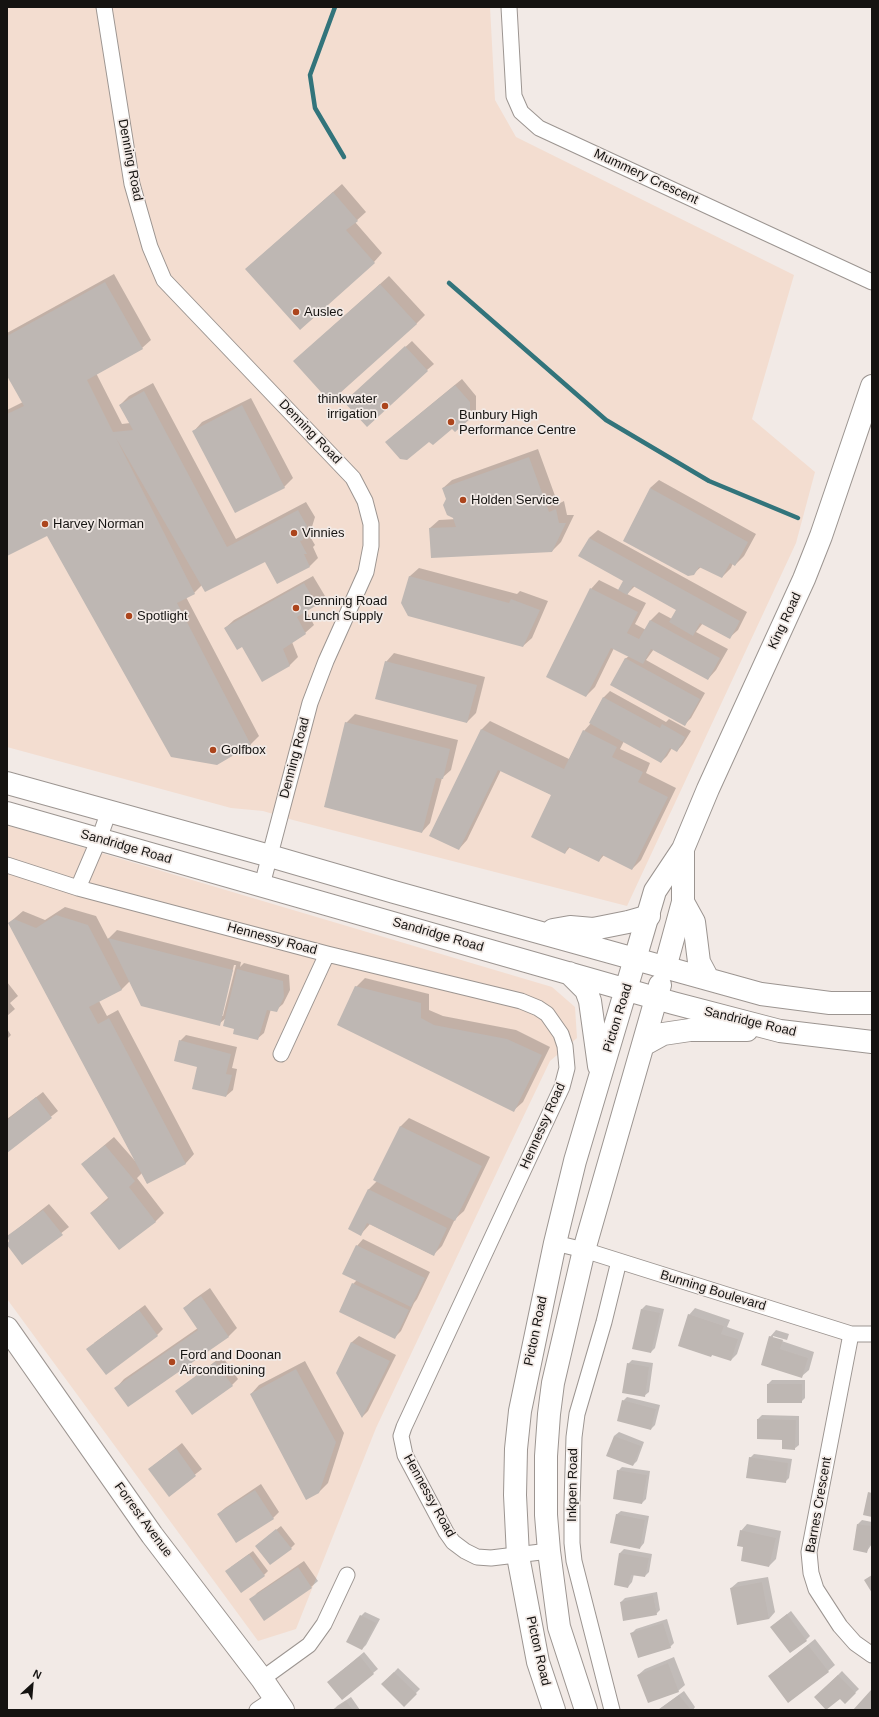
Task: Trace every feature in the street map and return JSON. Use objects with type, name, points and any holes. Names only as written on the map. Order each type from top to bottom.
[{"type":"main road","name":"King Road","points":[[635,959],[649,916],[655,891],[683,849],[711,782],[804,580],[821,536],[872,386]]},
{"type":"main road","points":[[7,783],[761,994],[830,1003],[872,1003]]},
{"type":"main road","name":"Sandridge Road","points":[[7,813],[626,990],[780,1031],[872,1042]]},
{"type":"main road","name":"King Road","points":[[665,968],[683,902],[683,849]]},
{"type":"main road","points":[[683,902],[694,922],[700,962],[708,979]]},
{"type":"main road","points":[[540,932],[570,927],[593,929],[649,916]]},
{"type":"main road","name":"Picton Road","points":[[554,1710],[538,1662],[518,1556],[515,1495],[516,1449],[520,1411],[555,1243],[575,1161],[635,959]]},
{"type":"main road","name":"Picton Road","points":[[586,1710],[559,1627],[549,1551],[546,1515],[546,1456],[549,1414],[553,1383],[584,1250],[665,968]]},
{"type":"main road","points":[[569,973],[586,990],[590,1001],[600,1076]]},
{"type":"main road","points":[[643,1045],[663,1034],[690,1030],[780,1031]]},
{"type":"main road","name":"Forrest Avenue","points":[[7,1328],[152,1535],[262,1679],[279,1704]]},
{"type":"street","name":"Denning Road","points":[[104,7],[132,184],[150,247],[164,280],[354,478],[365,501],[371,524],[371,546],[366,572],[326,661],[310,703],[262,885]]},
{"type":"street","name":"Mummery Crescent","points":[[509,7],[514,96],[521,112],[539,128],[872,282]]},
{"type":"street","points":[[78,888],[109,811]]},
{"type":"street","name":"Hennessy Road","points":[[7,865],[78,888],[327,954],[530,1004],[547,1014],[559,1032],[565,1046],[567,1068],[562,1087],[401,1436],[405,1455],[446,1532],[453,1542],[465,1551],[477,1557],[491,1558],[518,1556],[549,1551]]},
{"type":"street","points":[[281,1054],[327,954]]},
{"type":"street","name":"Bunning Boulevard","points":[[555,1243],[584,1250],[851,1334],[872,1331]]},
{"type":"street","name":"Inkpen Road","points":[[612,1710],[574,1560],[572,1543],[572,1504],[574,1437],[577,1414],[604,1322],[619,1261]]},
{"type":"street","name":"Barnes Crescent","points":[[851,1334],[810,1552],[811,1573],[816,1589],[840,1626],[855,1643],[872,1655]]},
{"type":"street","points":[[262,1679],[309,1645],[324,1624],[347,1575]]},
{"type":"street","points":[[257,1710],[279,1704]]},
{"type":"shaded area","points":[[7,7],[490,7],[495,100],[516,137],[794,275],[752,419],[815,472],[796,543],[627,906],[263,811],[231,808],[7,747]]},
{"type":"shaded area","points":[[7,825],[552,987],[575,1007],[577,1038],[550,1061],[505,1155],[376,1428],[296,1629],[258,1641],[7,1299]]},
{"type":"building","points":[[333,192],[358,221],[346,230],[375,263],[300,330],[245,269]]},
{"type":"building","points":[[105,282],[143,349],[87,380],[113,432],[133,430],[119,405],[144,391],[227,547],[298,510],[307,526],[303,540],[300,541],[307,554],[304,554],[310,567],[277,584],[265,562],[205,592],[116,438],[195,594],[177,603],[251,745],[217,765],[171,757],[47,536],[7,556],[7,414],[24,406],[7,376],[7,336]]},
{"type":"building","points":[[380,284],[417,324],[330,402],[293,361]]},
{"type":"building","points":[[405,346],[428,371],[367,427],[344,402]]},
{"type":"building","points":[[455,385],[470,402],[470,419],[455,432],[452,429],[433,445],[429,442],[407,460],[400,459],[385,442]]},
{"type":"building","points":[[242,405],[285,488],[235,513],[192,431]]},
{"type":"building","points":[[529,457],[549,512],[556,509],[559,523],[566,523],[552,552],[431,558],[429,528],[456,527],[453,518],[447,515],[443,505],[446,499],[442,488]]},
{"type":"building","points":[[650,488],[748,542],[735,566],[730,563],[722,578],[699,567],[694,575],[688,576],[623,541]]},
{"type":"building","points":[[589,538],[740,621],[730,639],[700,623],[693,636],[669,622],[676,610],[633,586],[627,595],[618,590],[623,581],[578,556]]},
{"type":"building","points":[[409,576],[509,603],[511,599],[540,610],[523,647],[408,616],[401,603]]},
{"type":"building","points":[[304,583],[317,605],[297,617],[306,634],[283,649],[290,666],[262,682],[242,647],[237,650],[224,628]]},
{"type":"building","points":[[590,588],[638,612],[627,633],[639,639],[650,620],[720,658],[708,680],[651,649],[643,664],[611,648],[586,697],[546,677]]},
{"type":"building","points":[[625,658],[700,699],[685,726],[610,685]]},
{"type":"building","points":[[385,661],[477,685],[467,723],[375,699]]},
{"type":"building","points":[[603,697],[660,728],[662,724],[685,737],[677,752],[670,748],[661,763],[589,723]]},
{"type":"building","points":[[345,722],[450,749],[443,779],[436,778],[422,833],[324,807]]},
{"type":"building","points":[[481,729],[564,769],[583,730],[617,747],[612,757],[643,772],[638,782],[668,797],[632,870],[602,855],[599,862],[568,847],[565,854],[531,837],[551,795],[498,770],[459,850],[429,836]]},
{"type":"building","points":[[56,915],[88,925],[122,990],[89,1007],[98,1024],[109,1018],[186,1164],[147,1184],[8,923],[14,919],[36,928]]},
{"type":"building","points":[[108,938],[233,970],[220,1026],[141,1006]]},
{"type":"building","points":[[237,969],[283,981],[284,997],[277,1012],[267,1010],[258,1040],[233,1034],[234,1029],[223,1026]]},
{"type":"building","points":[[355,986],[421,1003],[421,1018],[434,1025],[507,1039],[542,1055],[514,1112],[337,1025]]},
{"type":"building","points":[[179,1040],[231,1054],[226,1074],[232,1075],[226,1097],[192,1089],[197,1067],[174,1061]]},
{"type":"building","points":[[36,1097],[52,1118],[7,1153],[7,1120]]},
{"type":"building","points":[[400,1126],[482,1166],[455,1221],[373,1180]]},
{"type":"building","points":[[105,1145],[135,1181],[129,1187],[156,1222],[119,1250],[90,1213],[109,1199],[81,1164]]},
{"type":"building","points":[[368,1189],[447,1228],[434,1256],[367,1223],[361,1236],[348,1229]]},
{"type":"building","points":[[43,1210],[63,1235],[22,1265],[7,1245],[9,1241],[7,1236]]},
{"type":"building","points":[[356,1245],[425,1278],[411,1307],[342,1274]]},
{"type":"building","points":[[352,1283],[409,1310],[395,1339],[339,1312]]},
{"type":"building","name":"Ford and Doonan Airconditioning","points":[[201,1296],[229,1337],[128,1407],[114,1388],[198,1330],[183,1308]]},
{"type":"building","points":[[641,1309],[660,1313],[651,1353],[632,1349]]},
{"type":"building","points":[[139,1310],[158,1336],[106,1375],[86,1349]]},
{"type":"building","points":[[688,1314],[724,1326],[721,1334],[738,1339],[731,1361],[712,1355],[711,1357],[678,1346]]},
{"type":"building","points":[[769,1336],[783,1340],[780,1349],[808,1358],[802,1378],[761,1365]]},
{"type":"building","points":[[351,1342],[390,1361],[362,1418],[336,1373]]},
{"type":"building","points":[[215,1362],[233,1386],[192,1415],[175,1391]]},
{"type":"building","points":[[627,1363],[649,1367],[645,1397],[622,1393]]},
{"type":"building","points":[[296,1369],[336,1442],[319,1493],[306,1500],[250,1394]]},
{"type":"building","points":[[767,1384],[802,1384],[802,1403],[767,1403]]},
{"type":"building","points":[[622,1400],[656,1409],[651,1430],[617,1421]]},
{"type":"building","points":[[757,1419],[796,1420],[795,1450],[782,1449],[782,1440],[757,1439]]},
{"type":"building","points":[[614,1436],[641,1446],[633,1466],[606,1456]]},
{"type":"building","points":[[176,1448],[196,1476],[169,1497],[148,1469]]},
{"type":"building","points":[[749,1457],[788,1463],[786,1483],[746,1478]]},
{"type":"building","points":[[617,1470],[647,1475],[642,1504],[613,1499]]},
{"type":"building","points":[[255,1490],[274,1519],[236,1543],[217,1514]]},
{"type":"building","points":[[868,1492],[872,1493],[872,1517],[863,1515]]},
{"type":"building","points":[[616,1514],[645,1520],[640,1549],[610,1543]]},
{"type":"building","points":[[857,1524],[872,1526],[872,1545],[869,1545],[867,1553],[853,1550]]},
{"type":"building","points":[[276,1529],[292,1549],[270,1565],[255,1546]]},
{"type":"building","points":[[740,1530],[776,1538],[769,1567],[741,1561],[743,1547],[737,1546]]},
{"type":"building","points":[[619,1553],[649,1558],[645,1577],[631,1575],[628,1588],[614,1585]]},
{"type":"building","points":[[249,1554],[265,1576],[241,1593],[225,1571]]},
{"type":"building","points":[[298,1567],[312,1588],[264,1621],[249,1599]]},
{"type":"building","points":[[872,1575],[872,1593],[864,1580]]},
{"type":"building","points":[[762,1582],[769,1619],[737,1625],[730,1588]]},
{"type":"building","points":[[653,1595],[657,1615],[623,1621],[620,1602]]},
{"type":"building","points":[[787,1614],[807,1641],[790,1653],[770,1627]]},
{"type":"building","points":[[360,1615],[376,1623],[362,1650],[346,1642]]},
{"type":"building","points":[[663,1623],[671,1648],[638,1658],[630,1633]]},
{"type":"building","points":[[808,1645],[829,1672],[788,1703],[768,1676]]},
{"type":"building","points":[[360,1656],[374,1674],[342,1700],[327,1682]]},
{"type":"building","points":[[668,1663],[679,1692],[648,1703],[637,1675]]},
{"type":"building","points":[[394,1672],[417,1694],[404,1707],[381,1684]]},
{"type":"building","points":[[838,1675],[856,1693],[845,1704],[840,1699],[826,1710],[814,1697]]},
{"type":"building","points":[[871,1690],[872,1710],[853,1710]]},
{"type":"building","points":[[679,1695],[691,1710],[658,1710]]},
{"type":"building","points":[[346,1701],[353,1710],[332,1710]]},
{"type":"waterway","points":[[335,7],[310,75],[315,108],[344,157]]},
{"type":"waterway","points":[[449,283],[606,420],[709,481],[798,518]]},
{"type":"place","name":"Auslec","points":[[296,312]]},
{"type":"place","name":"thinkwater irrigation","points":[[385,406]]},
{"type":"place","name":"Bunbury High Performance Centre","points":[[451,422]]},
{"type":"place","name":"Holden Service","points":[[463,500]]},
{"type":"place","name":"Harvey Norman","points":[[45,524]]},
{"type":"place","name":"Vinnies","points":[[294,533]]},
{"type":"place","name":"Denning Road Lunch Supply","points":[[296,608]]},
{"type":"place","name":"Spotlight","points":[[129,616]]},
{"type":"place","name":"Golfbox","points":[[213,750]]},
{"type":"place","name":"Ford and Doonan Airconditioning","points":[[172,1362]]}]
